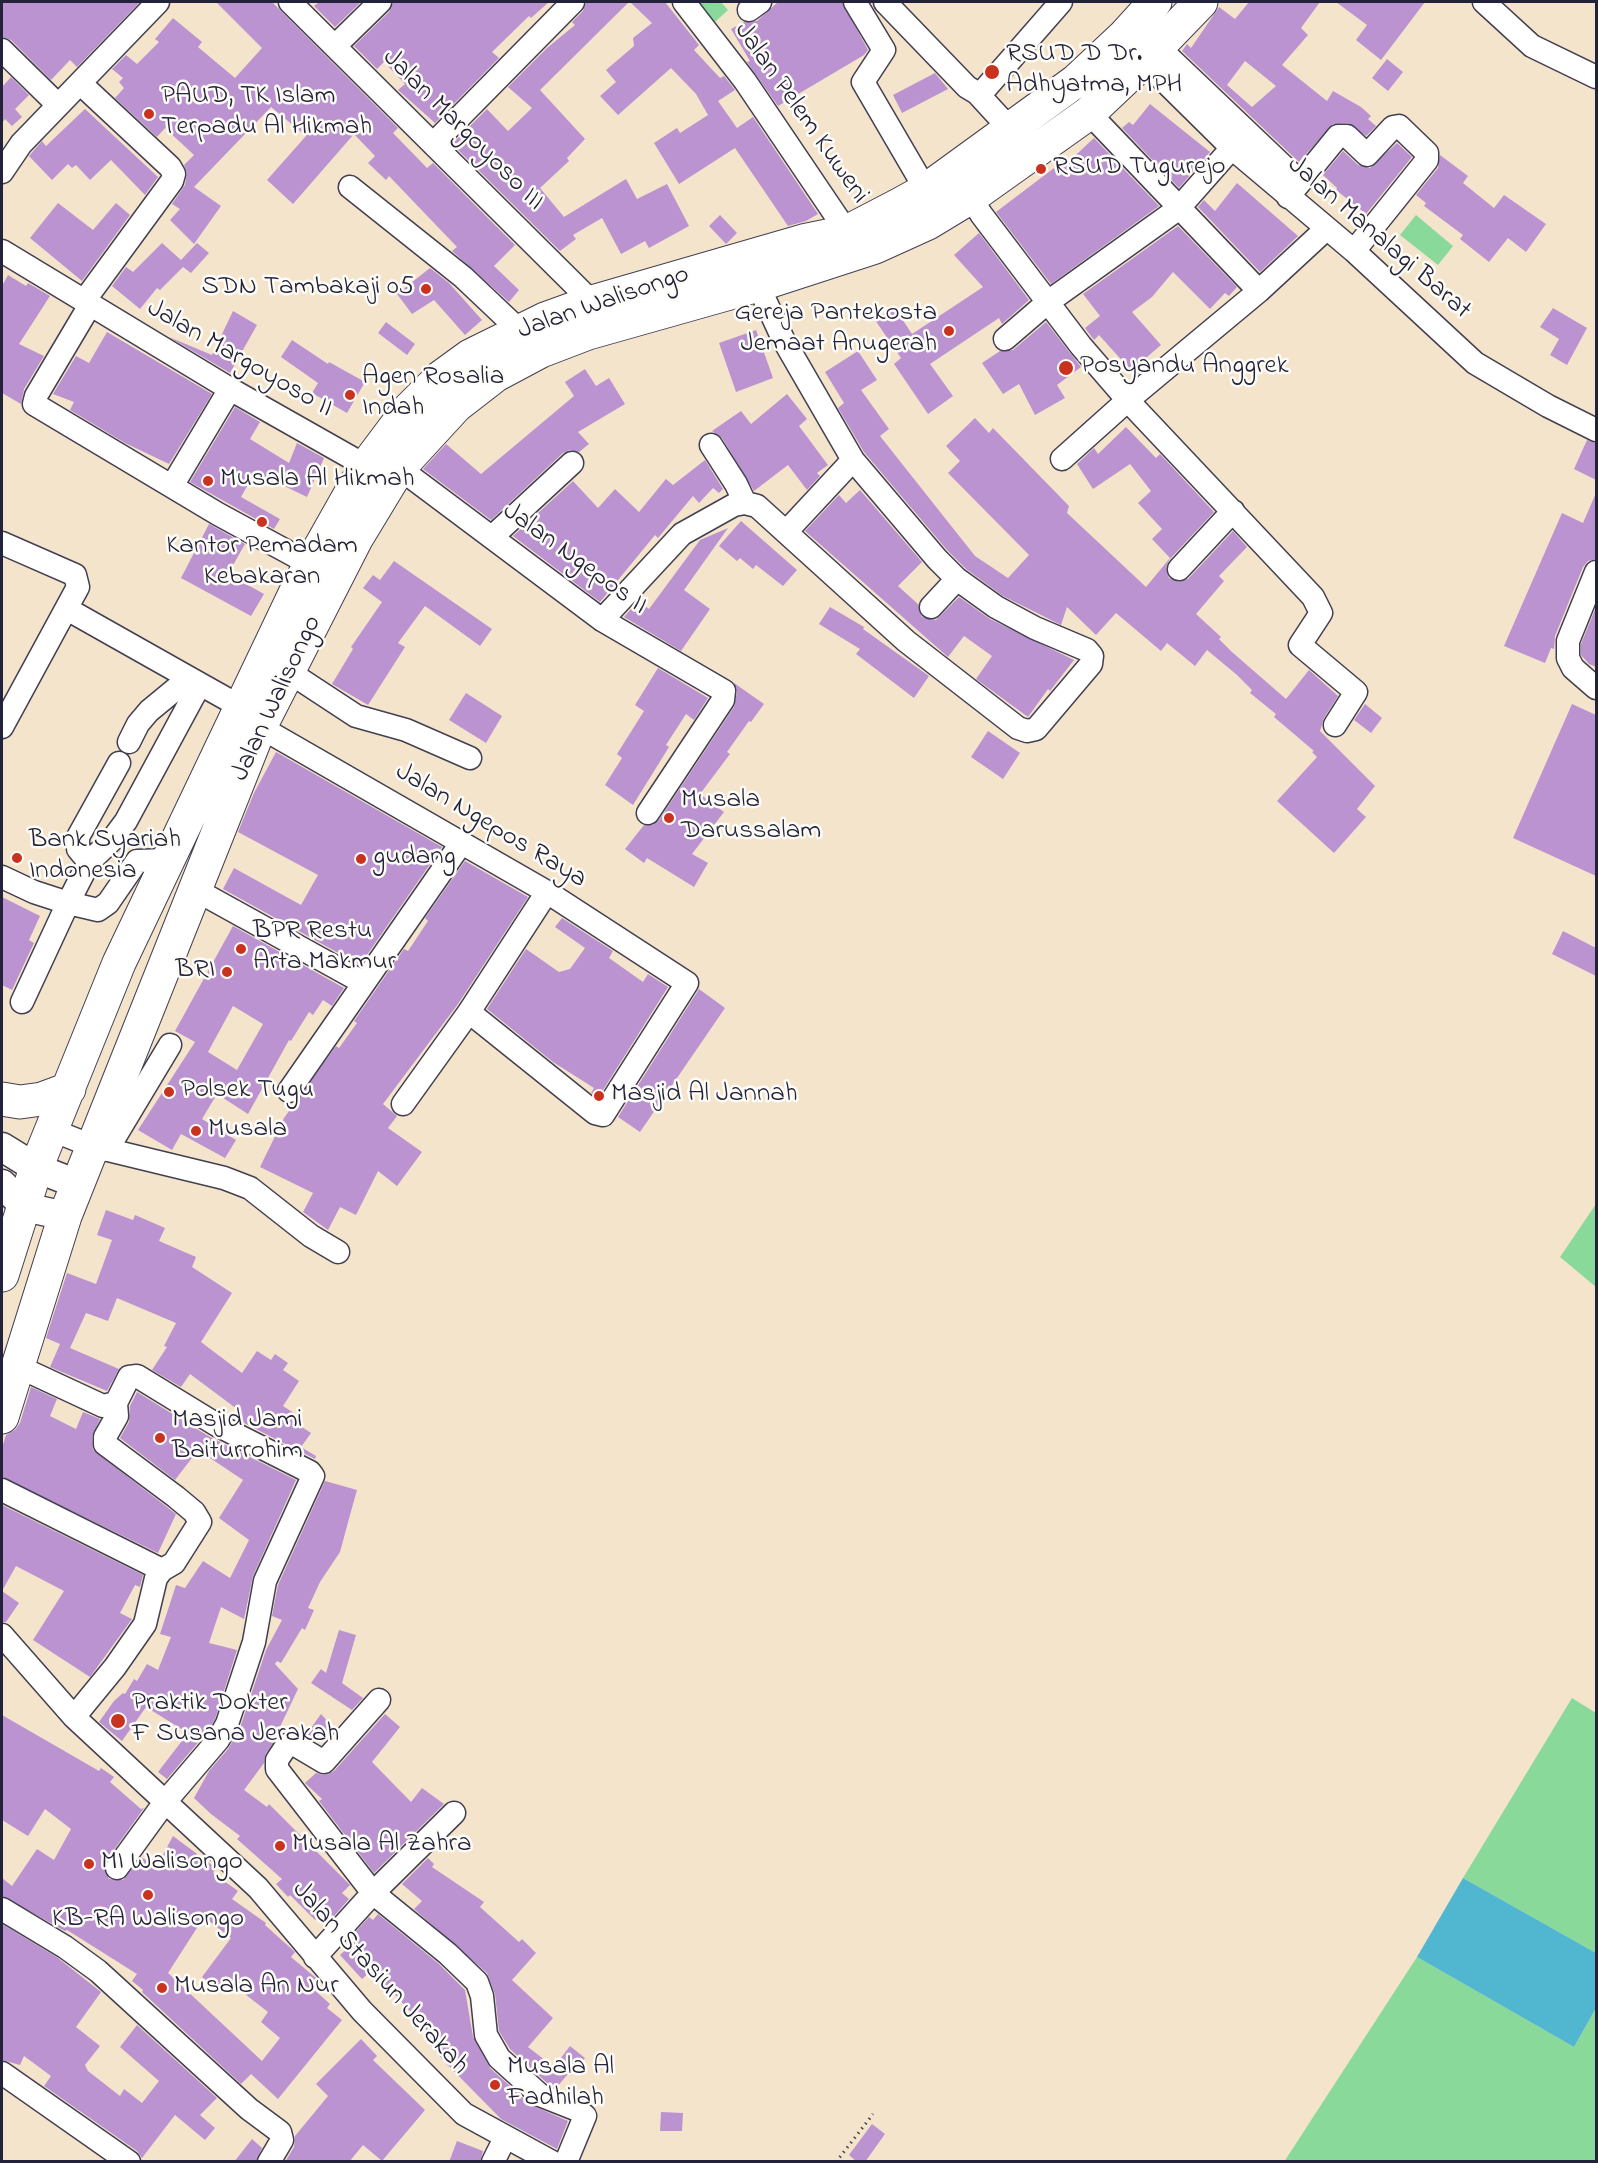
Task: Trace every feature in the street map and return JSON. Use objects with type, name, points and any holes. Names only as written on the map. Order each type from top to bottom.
[{"type":"highway","name":"Jalan Walisongo","points":[[2,1275],[36,1168],[119,963],[168,861],[251,717],[366,466],[408,410],[441,377],[470,356],[519,330],[592,302],[803,241],[847,232],[926,190],[1076,81],[1124,36],[1155,2]]},
{"type":"highway","name":"Jalan Walisongo","points":[[2,1417],[65,1216],[77,1184],[100,1148],[194,889],[251,717],[289,672],[322,561],[399,468],[456,406],[496,375],[532,356],[588,333],[758,285],[874,247],[928,223],[971,197],[1089,113],[1201,2]]},
{"type":"highway","points":[[2,1099],[20,1102],[42,1099],[69,1089]]},
{"type":"main road","points":[[2,1147],[36,1168],[77,1184]]},
{"type":"main road","points":[[2,1184],[25,1207],[65,1216]]},
{"type":"street","points":[[2,172],[21,144],[158,2]]},
{"type":"street","name":"Jalan Margoyoso III","points":[[290,2],[592,302]]},
{"type":"street","points":[[335,46],[380,2]]},
{"type":"street","points":[[433,144],[573,2]]},
{"type":"street","name":"Jalan Pelem Kuweni","points":[[684,2],[745,81],[847,232]]},
{"type":"street","points":[[855,2],[885,50],[863,82],[926,190]]},
{"type":"street","points":[[885,2],[1010,129]]},
{"type":"street","points":[[977,93],[985,89],[1061,2]]},
{"type":"street","points":[[1484,2],[1532,46],[1596,77]]},
{"type":"street","points":[[2,50],[58,105]]},
{"type":"street","name":"Jalan Manalagi Barat","points":[[1151,54],[1294,190],[1325,230],[1354,251],[1475,363],[1538,401],[1596,430]]},
{"type":"street","points":[[81,84],[170,167],[174,174],[172,181],[87,303],[36,396],[34,404],[172,486],[322,561]]},
{"type":"street","points":[[1089,113],[1178,209],[1259,291]]},
{"type":"street","points":[[1294,190],[1333,141],[1342,135],[1367,155],[1396,125],[1427,153],[1427,160],[1354,251]]},
{"type":"street","points":[[1005,339],[1047,302],[1178,209],[1240,141]]},
{"type":"street","points":[[350,187],[463,277],[519,330]]},
{"type":"street","points":[[971,197],[981,214],[1047,302],[1128,400],[1313,597],[1321,609],[1300,645],[1356,692],[1335,725]]},
{"type":"street","points":[[1062,459],[1128,400],[1259,291],[1325,230]]},
{"type":"street","name":"Jalan Margoyoso II","points":[[2,251],[230,389],[366,466]]},
{"type":"street","points":[[602,620],[682,534],[734,505],[745,503],[756,506],[906,641],[1018,728],[1028,731],[1036,729],[1091,664],[1091,653],[1015,618],[957,579],[853,460],[783,339],[758,285]]},
{"type":"street","points":[[172,486],[230,389]]},
{"type":"street","points":[[711,445],[736,484],[745,503]]},
{"type":"street","points":[[786,532],[853,460]]},
{"type":"street","points":[[492,537],[572,463]]},
{"type":"street","name":"Jalan Ngepos II","points":[[399,468],[602,620],[721,688],[725,694],[723,700],[648,813]]},
{"type":"street","points":[[1179,569],[1233,511]]},
{"type":"street","points":[[2,543],[75,575],[78,587],[2,727]]},
{"type":"street","points":[[1596,572],[1568,641],[1568,658],[1573,668],[1596,688]]},
{"type":"street","points":[[931,607],[957,579]]},
{"type":"street","name":"Jalan Ngepos Raya","points":[[67,609],[194,681],[547,892],[687,983],[603,1114],[595,1113],[469,1012]]},
{"type":"street","points":[[289,672],[356,716],[406,730],[470,758]]},
{"type":"street","points":[[129,741],[138,724],[149,711],[194,681]]},
{"type":"street","points":[[22,1002],[89,862],[126,821],[194,681]]},
{"type":"street","points":[[89,862],[78,849],[78,837],[119,763]]},
{"type":"street","points":[[289,1091],[462,842]]},
{"type":"street","points":[[2,877],[34,892],[99,910],[108,903],[137,861],[168,861]]},
{"type":"street","points":[[194,889],[364,983]]},
{"type":"street","points":[[403,1104],[469,1012],[547,892]]},
{"type":"street","points":[[100,1148],[170,1046]]},
{"type":"street","points":[[52,1130],[100,1148],[224,1178],[250,1188],[311,1236],[338,1252]]},
{"type":"street","points":[[19,1367],[95,1404],[103,1406],[116,1403]]},
{"type":"street","points":[[74,1717],[115,1667],[145,1624],[153,1585],[162,1570],[174,1563],[201,1522],[194,1512],[105,1443],[105,1437],[117,1416],[116,1403],[129,1377],[137,1377],[217,1425],[310,1472],[312,1482],[265,1581],[254,1642],[227,1724],[218,1740],[165,1802],[117,1868]]},
{"type":"street","points":[[2,1490],[162,1570]]},
{"type":"street","name":"Jalan Stasiun Jerakah","points":[[2,1635],[74,1717],[258,1888],[362,2012],[464,2114],[504,2138],[552,2162]]},
{"type":"street","points":[[379,1700],[324,1762],[292,1743],[277,1760],[277,1769],[374,1893],[448,1954],[477,1982],[482,1996],[486,2036],[499,2058],[540,2094],[585,2115],[566,2162]]},
{"type":"street","points":[[315,1957],[374,1893],[454,1813]]},
{"type":"street","points":[[2,1909],[65,1947],[98,1971],[249,2109],[280,2133],[282,2140],[269,2162]]},
{"type":"street","points":[[2,2073],[129,2162]]},
{"type":"street","points":[[493,2162],[504,2138]]},
{"type":"path","points":[[836,2162],[873,2114]]},
{"type":"green space","points":[[697,2],[721,2],[728,10],[715,22]]},
{"type":"green space","points":[[1416,215],[1453,246],[1438,265],[1400,235]]},
{"type":"green space","points":[[1596,1204],[1596,1287],[1560,1257]]},
{"type":"green space","points":[[1572,1698],[1596,1713],[1596,1953],[1463,1878]]},
{"type":"green space","points":[[1417,1957],[1574,2047],[1596,2008],[1596,2161],[1284,2162]]},
{"type":"water","points":[[1463,1878],[1596,1953],[1596,2008],[1574,2047],[1417,1957]]},
{"type":"building","points":[[2,2],[140,2],[77,67],[70,60],[51,80],[11,40],[2,37]]},
{"type":"building","points":[[216,2],[272,2],[398,128],[393,133],[427,168],[433,163],[515,245],[494,266],[519,290],[509,302],[452,251],[457,247],[389,176],[386,180],[368,163],[375,156],[354,134],[293,204],[267,180],[306,136],[271,107],[194,187],[221,206],[194,244],[170,220],[180,209],[172,204],[185,185],[187,173],[184,165],[194,155],[165,128],[157,137],[115,98],[124,88],[119,82],[123,78],[112,69],[126,55],[137,64],[159,42],[155,39],[173,18],[202,42],[198,47],[235,78],[262,48]]},
{"type":"building","points":[[319,2],[361,2],[335,27],[314,6]]},
{"type":"building","points":[[393,2],[549,2],[531,18],[529,16],[492,52],[499,58],[435,123],[398,90],[405,84],[384,62],[377,69],[354,46],[389,12]]},
{"type":"building","points":[[586,2],[629,2],[540,90],[585,139],[567,158],[569,161],[540,188],[564,217],[626,179],[637,199],[667,184],[689,226],[649,248],[645,241],[621,254],[602,218],[573,235],[576,239],[560,251],[452,144],[487,109],[508,131],[532,108],[508,87],[547,48],[575,25],[572,22],[583,11]]},
{"type":"building","points":[[630,2],[665,2],[699,45],[694,50],[720,78],[724,76],[735,90],[718,101],[737,128],[753,117],[818,214],[806,221],[788,226],[735,148],[679,184],[654,143],[677,128],[680,133],[708,115],[696,94],[671,68],[618,115],[600,96],[616,82],[606,70],[634,46],[633,38],[652,23]]},
{"type":"building","points":[[778,2],[842,2],[868,50],[864,55],[778,106],[747,62],[750,61],[731,29],[744,22],[757,21]]},
{"type":"building","points":[[1249,2],[1320,2],[1301,28],[1308,35],[1282,65],[1327,101],[1333,91],[1361,107],[1371,116],[1368,119],[1376,126],[1366,136],[1348,123],[1333,124],[1299,162],[1182,51],[1187,44],[1191,48],[1219,7],[1235,19]],"holes":[[[1245,61],[1276,86],[1252,107],[1227,85]]]},
{"type":"building","points":[[1336,2],[1425,2],[1381,60],[1356,40],[1367,25]]},
{"type":"building","points":[[1387,59],[1403,72],[1388,91],[1372,78]]},
{"type":"building","points":[[935,73],[948,89],[902,113],[893,95]]},
{"type":"building","points":[[11,77],[29,95],[15,109],[22,117],[12,126],[5,119],[2,123],[2,87]]},
{"type":"building","points":[[1150,104],[1210,152],[1179,188],[1122,128],[1129,122],[1133,125]]},
{"type":"building","points":[[85,109],[158,177],[145,195],[111,160],[90,180],[76,165],[72,168],[68,164],[52,180],[29,156],[42,141],[46,146]]},
{"type":"building","points":[[1094,138],[1159,206],[1051,284],[996,212],[1054,168],[1056,170]]},
{"type":"building","points":[[1397,143],[1412,157],[1366,214],[1336,190],[1337,188],[1323,175],[1343,151],[1358,165],[1370,168]]},
{"type":"building","points":[[1440,155],[1468,176],[1463,183],[1494,208],[1504,195],[1546,224],[1526,252],[1508,238],[1489,262],[1460,239],[1463,235],[1424,206],[1426,203],[1416,195],[1438,168]]},
{"type":"building","points":[[1237,183],[1298,236],[1260,272],[1198,207],[1204,200],[1215,211]]},
{"type":"building","points":[[58,203],[93,230],[116,203],[130,215],[82,281],[30,238]]},
{"type":"building","points":[[720,215],[737,233],[726,244],[709,226]]},
{"type":"building","points":[[1178,226],[1237,287],[1229,296],[1225,293],[1210,309],[1173,272],[1152,297],[1132,312],[1161,345],[1147,357],[1152,363],[1136,376],[1099,335],[1094,340],[1085,328],[1100,316],[1083,294]]},
{"type":"building","points":[[979,233],[1029,300],[1002,324],[999,318],[930,364],[953,396],[928,414],[894,364],[901,358],[875,320],[894,307],[912,334],[983,287],[954,255]]},
{"type":"building","points":[[162,243],[181,260],[197,243],[209,253],[191,273],[183,267],[160,290],[157,288],[140,309],[112,286],[126,267],[133,272]]},
{"type":"building","points":[[430,268],[449,283],[482,320],[465,335],[434,300],[412,314],[397,294]]},
{"type":"building","points":[[8,275],[50,296],[19,344],[44,356],[24,389],[21,404],[2,393],[2,286]]},
{"type":"building","points":[[1553,308],[1587,328],[1567,365],[1550,355],[1559,339],[1540,327]]},
{"type":"building","points":[[233,311],[257,325],[230,373],[169,337],[212,355]]},
{"type":"building","points":[[386,322],[415,344],[407,355],[378,333]]},
{"type":"building","points":[[1046,322],[1081,367],[1057,385],[1065,398],[1035,415],[1019,384],[1003,394],[982,363],[1000,351],[1013,350]]},
{"type":"building","points":[[756,330],[773,378],[736,392],[719,343]]},
{"type":"building","points":[[107,332],[212,394],[169,464],[125,443],[70,410],[74,402],[53,394],[76,356],[89,363]]},
{"type":"building","points":[[292,340],[328,364],[329,362],[365,382],[347,413],[312,393],[318,383],[281,357]]},
{"type":"building","points":[[858,351],[877,380],[861,390],[889,429],[880,436],[975,556],[1008,578],[1029,555],[948,473],[960,461],[946,446],[975,418],[989,433],[993,428],[1069,506],[1067,513],[1146,587],[1170,558],[1152,539],[1162,529],[1138,503],[1151,491],[1130,464],[1093,489],[1077,464],[1094,448],[1098,454],[1126,427],[1156,458],[1160,454],[1214,512],[1169,560],[1166,567],[1169,578],[1177,582],[1188,579],[1233,531],[1247,547],[1219,576],[1224,581],[1196,614],[1221,637],[1219,639],[1232,652],[1286,699],[1309,670],[1338,696],[1324,718],[1320,731],[1375,786],[1357,809],[1366,817],[1334,853],[1277,801],[1317,757],[1312,752],[1314,751],[1274,717],[1276,714],[1250,693],[1252,690],[1237,675],[1207,650],[1195,666],[1167,643],[1161,651],[1116,613],[1096,635],[1067,607],[1061,625],[1003,596],[966,569],[947,550],[864,452],[838,408],[844,403],[825,372]]},
{"type":"building","points":[[585,369],[596,386],[609,378],[625,404],[578,432],[589,444],[579,452],[570,450],[563,453],[491,520],[423,469],[446,444],[481,474],[574,396],[565,382]]},
{"type":"building","points":[[787,394],[807,419],[799,426],[828,465],[817,473],[820,476],[807,490],[788,465],[754,491],[722,438],[712,431],[741,411],[751,424]]},
{"type":"building","points":[[235,407],[260,422],[250,439],[289,463],[297,443],[324,458],[307,497],[255,472],[241,497],[280,519],[274,529],[190,482]]},
{"type":"building","points":[[1587,440],[1596,443],[1596,480],[1574,469]]},
{"type":"building","points":[[705,460],[723,489],[719,493],[713,488],[699,503],[693,496],[658,538],[655,535],[600,602],[513,536],[573,481],[598,508],[615,489],[639,512],[666,479],[673,485]]},
{"type":"building","points":[[860,490],[922,562],[898,586],[918,604],[922,617],[936,620],[959,597],[990,619],[1074,660],[1050,691],[1048,689],[1028,717],[976,679],[992,656],[964,636],[948,657],[805,531],[839,495],[846,503]]},
{"type":"building","points":[[1596,493],[1596,559],[1588,561],[1583,567],[1555,636],[1554,649],[1551,648],[1545,663],[1504,646],[1562,513],[1583,523]]},
{"type":"building","points":[[741,521],[797,570],[783,586],[756,565],[753,569],[740,558],[737,561],[719,546]]},
{"type":"building","points":[[209,524],[245,544],[228,574],[264,594],[251,616],[181,578]]},
{"type":"building","points":[[728,528],[684,590],[710,609],[681,651],[624,617],[638,601],[649,609],[700,540]]},
{"type":"building","points":[[394,561],[492,629],[480,646],[425,606],[398,643],[405,647],[368,705],[332,684],[353,649],[351,647],[382,602],[363,588],[373,575],[380,580]]},
{"type":"building","points":[[830,607],[864,627],[863,629],[929,676],[914,698],[856,654],[860,649],[819,624]]},
{"type":"building","points":[[1596,607],[1596,667],[1589,664],[1581,655],[1581,644]]},
{"type":"building","points":[[658,668],[708,698],[694,720],[686,714],[666,745],[669,747],[633,805],[605,785],[622,758],[617,754],[644,711],[635,705]]},
{"type":"building","points":[[734,683],[764,704],[751,722],[749,721],[727,752],[730,754],[700,794],[724,812],[692,854],[708,863],[694,887],[647,858],[644,863],[625,849],[644,825],[653,825],[659,820],[734,707],[737,692]]},
{"type":"building","points":[[466,693],[502,716],[486,743],[449,720]]},
{"type":"building","points":[[1365,704],[1382,718],[1371,733],[1354,720]]},
{"type":"building","points":[[1572,704],[1596,715],[1596,876],[1513,838]]},
{"type":"building","points":[[988,731],[1020,753],[1003,779],[971,757]]},
{"type":"building","name":"gudang","points":[[276,752],[442,847],[360,965],[223,889],[234,868],[301,905],[318,875],[238,832],[254,793]]},
{"type":"building","points":[[465,861],[528,897],[458,1004],[383,1104],[397,1116],[388,1128],[422,1152],[397,1186],[378,1171],[356,1215],[340,1207],[328,1230],[303,1212],[313,1193],[260,1167],[284,1118],[336,1046],[339,1048],[357,1023],[354,1021],[404,949],[408,951],[428,921],[425,918]]},
{"type":"building","points":[[2,897],[40,916],[29,940],[34,943],[12,990],[2,985]]},
{"type":"building","points":[[562,918],[613,951],[609,958],[643,982],[648,974],[668,987],[598,1098],[591,1093],[594,1088],[553,1062],[487,1009],[526,949],[559,972],[570,969],[585,948],[555,927]]},
{"type":"building","points":[[233,926],[344,988],[332,1006],[323,1000],[313,1015],[309,1012],[291,1041],[289,1040],[248,1114],[217,1094],[202,1119],[236,1140],[225,1158],[181,1134],[172,1150],[138,1130],[195,1042],[175,1031]],"holes":[[[233,1006],[263,1024],[237,1070],[208,1052]]]},
{"type":"building","points":[[1563,931],[1596,948],[1596,976],[1552,954]]},
{"type":"building","points":[[699,989],[725,1008],[640,1132],[618,1117]]},
{"type":"building","points":[[106,1210],[133,1220],[135,1215],[165,1228],[159,1241],[196,1257],[192,1267],[232,1293],[201,1342],[242,1373],[257,1351],[271,1360],[275,1354],[288,1363],[283,1370],[299,1381],[283,1406],[300,1417],[296,1423],[311,1433],[301,1447],[316,1456],[315,1459],[236,1419],[241,1412],[190,1374],[181,1387],[152,1370],[167,1347],[164,1346],[176,1323],[117,1298],[108,1321],[86,1313],[70,1348],[119,1369],[107,1391],[50,1367],[60,1344],[46,1338],[67,1273],[96,1284],[112,1240],[97,1235]]},
{"type":"building","points":[[31,1387],[57,1399],[50,1416],[76,1429],[83,1412],[100,1419],[92,1436],[93,1450],[176,1514],[158,1553],[2,1477],[2,1448],[6,1435],[15,1430],[20,1423]]},
{"type":"building","points":[[137,1392],[210,1437],[296,1480],[253,1576],[244,1619],[221,1607],[209,1643],[237,1650],[215,1719],[207,1732],[167,1779],[158,1772],[188,1733],[146,1707],[122,1741],[99,1722],[114,1701],[123,1693],[125,1694],[134,1679],[137,1681],[147,1664],[158,1670],[171,1637],[160,1634],[176,1585],[185,1588],[203,1561],[230,1578],[249,1540],[219,1518],[243,1480],[198,1450],[175,1480],[120,1438],[129,1422],[130,1406]]},
{"type":"building","points":[[325,1481],[357,1490],[340,1552],[320,1582],[308,1608],[314,1610],[305,1630],[302,1628],[281,1663],[277,1661],[275,1664],[298,1689],[278,1731],[281,1733],[266,1753],[264,1763],[244,1790],[267,1807],[269,1804],[350,1885],[342,1893],[349,1899],[328,1923],[320,1916],[315,1920],[290,1895],[288,1897],[276,1884],[282,1879],[237,1839],[240,1836],[194,1798],[209,1771],[228,1749],[240,1728],[266,1650],[282,1620],[272,1616],[278,1585]]},
{"type":"building","points":[[2,1505],[143,1575],[140,1587],[135,1585],[120,1613],[132,1619],[90,1677],[33,1640],[64,1591],[16,1566],[2,1591]]},
{"type":"building","points":[[2,1591],[19,1603],[6,1622],[2,1622]]},
{"type":"building","points":[[339,1630],[356,1635],[342,1683],[363,1698],[352,1710],[311,1683],[321,1669],[326,1673]]},
{"type":"building","points":[[321,1714],[331,1725],[319,1743],[306,1735]]},
{"type":"building","points":[[385,1714],[400,1727],[372,1762],[411,1802],[422,1788],[444,1804],[374,1873],[319,1801],[322,1799],[305,1783],[316,1773],[324,1775],[334,1771]]},
{"type":"building","points":[[2,1715],[99,1771],[101,1768],[114,1777],[110,1782],[141,1809],[144,1808],[106,1861],[104,1867],[109,1879],[123,1880],[141,1857],[157,1866],[173,1836],[216,1868],[213,1873],[238,1891],[232,1899],[266,1923],[265,1925],[295,1952],[291,1957],[316,1978],[310,1986],[330,2004],[327,2008],[342,2020],[278,2099],[251,2074],[241,2084],[142,1992],[143,1990],[132,1981],[137,1974],[67,1930],[65,1931],[2,1896],[2,1878],[12,1886],[37,1849],[54,1860],[71,1829],[45,1809],[28,1836],[2,1820]],"holes":[[[204,1917],[231,1938],[202,1977],[220,1990],[227,1980],[268,2012],[261,2022],[280,2038],[262,2061],[168,1973]]]},
{"type":"building","points":[[428,1858],[434,1864],[432,1867],[484,1902],[480,1907],[519,1942],[522,1939],[536,1953],[512,1980],[553,2018],[528,2047],[554,2067],[570,2046],[585,2058],[571,2076],[568,2074],[557,2087],[547,2083],[510,2049],[499,2031],[495,1994],[487,1973],[414,1909],[422,1901],[402,1884]]},
{"type":"building","points":[[378,1914],[439,1964],[465,1990],[473,2037],[490,2068],[531,2105],[568,2121],[557,2149],[501,2119],[442,2059],[426,2039],[431,2035],[391,1990],[370,1972],[362,1979],[340,1955],[352,1944],[348,1940],[369,1917],[373,1920]]},
{"type":"building","points":[[2,1924],[58,1958],[101,1992],[76,2027],[100,2046],[85,2065],[88,2071],[120,2096],[124,2089],[142,2103],[159,2081],[120,2047],[137,2025],[217,2098],[200,2115],[215,2128],[205,2140],[175,2115],[142,2158],[137,2151],[44,2086],[51,2076],[24,2056],[20,2065],[2,2060]]},
{"type":"building","points":[[361,2039],[377,2056],[373,2060],[425,2110],[382,2161],[363,2145],[349,2162],[285,2162],[294,2147],[295,2136],[328,2096],[316,2084]]},
{"type":"building","points":[[661,2112],[683,2113],[682,2131],[660,2131]]},
{"type":"building","points":[[872,2124],[885,2134],[865,2162],[857,2162],[849,2155]]},
{"type":"building","points":[[252,2139],[262,2148],[256,2162],[234,2162]]},
{"type":"building","points":[[457,2141],[483,2151],[480,2162],[449,2162]]},
{"type":"place","name":"RSUD D Dr. Adhyatma, MPH","points":[[992,72]]},
{"type":"place","name":"PAUD, TK Islam Terpadu Al Hikmah","points":[[149,114]]},
{"type":"place","name":"RSUD Tugurejo","points":[[1041,169]]},
{"type":"place","name":"SDN Tambakaji 05","points":[[426,289]]},
{"type":"place","name":"Gereja Pantekosta Jemaat Anugerah","points":[[949,331]]},
{"type":"place","name":"Posyandu Anggrek","points":[[1066,368]]},
{"type":"place","name":"Agen Rosalia Indah","points":[[350,395]]},
{"type":"place","name":"Musala Al Hikmah","points":[[208,481]]},
{"type":"place","name":"Kantor Pemadam Kebakaran","points":[[262,522]]},
{"type":"place","name":"Musala Darussalam","points":[[669,818]]},
{"type":"place","name":"Bank Syariah Indonesia","points":[[17,858]]},
{"type":"place","name":"gudang","points":[[361,859]]},
{"type":"place","name":"BPR Restu Arta Makmur","points":[[241,949]]},
{"type":"place","name":"BRI","points":[[227,972]]},
{"type":"place","name":"Polsek Tugu","points":[[169,1092]]},
{"type":"place","name":"Masjid Al Jannah","points":[[599,1096]]},
{"type":"place","name":"Musala","points":[[196,1131]]},
{"type":"place","name":"Masjid Jami Baiturrohim","points":[[160,1438]]},
{"type":"place","name":"Praktik Dokter F Susana Jerakah","points":[[118,1721]]},
{"type":"place","name":"Musala Al Zahra","points":[[280,1846]]},
{"type":"place","name":"MI Walisongo","points":[[89,1864]]},
{"type":"place","name":"KB-RA Walisongo","points":[[148,1895]]},
{"type":"place","name":"Musala An Nur","points":[[162,1988]]},
{"type":"place","name":"Musala Al Fadhilah","points":[[495,2085]]}]
